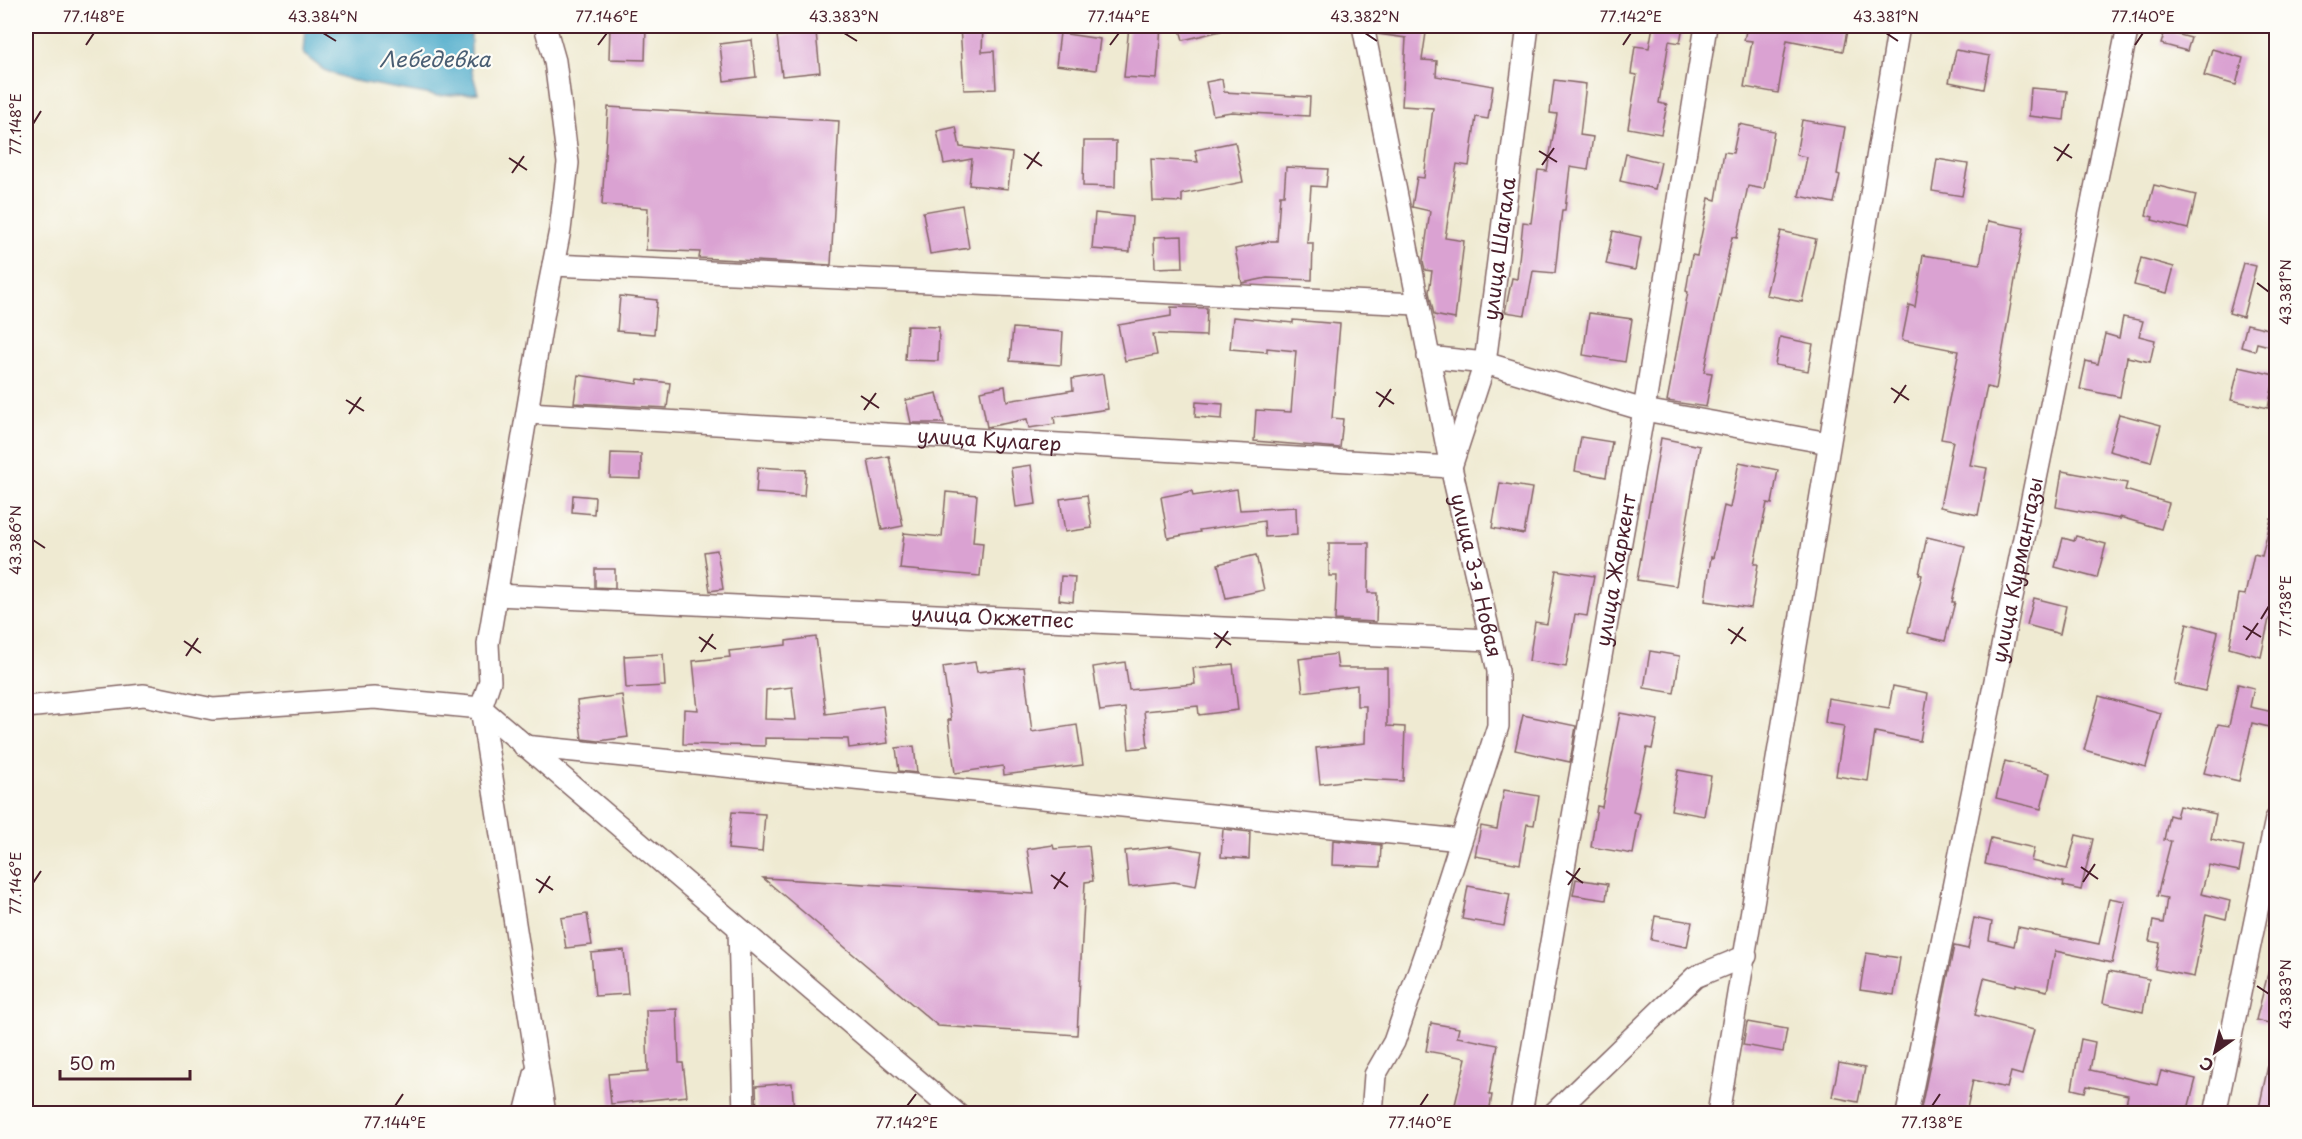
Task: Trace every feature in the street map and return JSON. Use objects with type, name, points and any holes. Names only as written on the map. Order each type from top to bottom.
[{"type":"street","points":[[545,26],[555,61],[568,163],[560,230],[488,644],[490,681],[481,708],[546,1113]]},
{"type":"street","name":"улица 3-я Новая","points":[[1363,26],[1451,468],[1498,670],[1498,726],[1394,1042],[1375,1076],[1371,1111]]},
{"type":"street","name":"улица Шагала","points":[[1451,468],[1485,363],[1528,26]]},
{"type":"street","name":"улица Жаркент","points":[[1521,1113],[1644,410],[1706,26]]},
{"type":"street","points":[[1718,1113],[1746,956],[1899,26]]},
{"type":"street","name":"улица Курмангазы","points":[[1907,1113],[2128,26]]},
{"type":"street","points":[[554,265],[1417,304]]},
{"type":"street","points":[[1428,357],[1485,363],[1644,410],[1829,443]]},
{"type":"street","name":"улица Кулагер","points":[[528,413],[1451,468]]},
{"type":"street","name":"улица Окжетпес","points":[[497,596],[1490,640]]},
{"type":"street","points":[[26,707],[144,695],[213,709],[374,699],[481,708],[957,1113]]},
{"type":"street","points":[[524,746],[1461,840]]},
{"type":"street","points":[[2215,1113],[2277,819]]},
{"type":"street","points":[[740,930],[744,1113]]},
{"type":"street","points":[[1553,1113],[1695,977],[1746,956]]},
{"type":"street","points":[[525,1113],[538,1065]]},
{"type":"water","name":"Лебедевка","points":[[305,26],[471,26],[471,68],[478,93],[437,96],[350,80],[324,70],[303,54]]},
{"type":"building","points":[[610,26],[646,26],[645,60],[609,59]]},
{"type":"building","points":[[960,26],[983,26],[982,52],[994,51],[996,89],[964,90]]},
{"type":"building","points":[[1129,26],[1161,26],[1157,79],[1124,77]]},
{"type":"building","points":[[1179,26],[1220,26],[1221,31],[1183,40]]},
{"type":"building","points":[[1377,26],[1427,26],[1422,60],[1437,61],[1436,76],[1493,86],[1488,119],[1476,117],[1469,166],[1457,164],[1445,238],[1464,241],[1455,319],[1434,315],[1429,292],[1432,271],[1425,270],[1423,261],[1430,211],[1412,207],[1417,177],[1424,178],[1433,108],[1402,106],[1406,38],[1378,34]]},
{"type":"building","points":[[1653,26],[1683,26],[1680,43],[1669,41],[1659,103],[1667,105],[1661,134],[1628,128],[1637,75],[1631,74],[1635,46],[1649,48]]},
{"type":"building","points":[[1747,26],[1848,26],[1843,51],[1787,40],[1778,93],[1744,87],[1752,41],[1744,40]]},
{"type":"building","points":[[2165,31],[2191,38],[2187,51],[2161,44]]},
{"type":"building","points":[[816,32],[820,72],[782,76],[777,36]]},
{"type":"building","points":[[1060,33],[1100,39],[1096,70],[1056,65]]},
{"type":"building","points":[[752,40],[756,77],[724,81],[720,44]]},
{"type":"building","points":[[2212,49],[2243,58],[2236,85],[2204,76]]},
{"type":"building","points":[[1956,50],[1990,56],[1984,89],[1949,82]]},
{"type":"building","points":[[1222,79],[1224,92],[1310,97],[1309,116],[1231,112],[1213,115],[1206,82]]},
{"type":"building","points":[[1554,80],[1586,84],[1580,135],[1593,137],[1588,170],[1570,167],[1565,210],[1562,210],[1555,273],[1533,271],[1525,315],[1505,312],[1512,278],[1517,279],[1523,222],[1531,223],[1538,170],[1547,171],[1557,114],[1550,113]]},
{"type":"building","points":[[2031,88],[2067,91],[2064,120],[2029,116]]},
{"type":"building","points":[[608,107],[839,121],[831,265],[699,258],[700,252],[646,250],[648,208],[602,205]]},
{"type":"building","points":[[1802,120],[1845,127],[1837,174],[1840,175],[1834,203],[1799,196],[1807,157],[1796,155]]},
{"type":"building","points":[[1739,124],[1774,131],[1764,189],[1748,186],[1737,238],[1732,237],[1704,372],[1712,373],[1706,407],[1667,401],[1688,292],[1686,291],[1692,255],[1697,256],[1709,198],[1716,200],[1724,152],[1733,153]]},
{"type":"building","points":[[956,127],[960,147],[1012,153],[1008,189],[969,185],[972,159],[944,164],[937,131]]},
{"type":"building","points":[[1084,141],[1116,141],[1115,187],[1083,186]]},
{"type":"building","points":[[1235,142],[1243,182],[1182,194],[1182,202],[1153,201],[1151,159],[1198,162],[1195,150]]},
{"type":"building","points":[[1626,154],[1661,162],[1655,189],[1620,181]]},
{"type":"building","points":[[1937,159],[1968,164],[1962,196],[1932,191]]},
{"type":"building","points":[[1286,167],[1328,169],[1326,187],[1311,186],[1307,243],[1313,243],[1312,280],[1267,278],[1242,283],[1235,249],[1277,241],[1280,195],[1284,195]]},
{"type":"building","points":[[2154,185],[2196,195],[2188,229],[2152,220],[2153,217],[2146,215]]},
{"type":"building","points":[[962,205],[969,248],[930,254],[923,212]]},
{"type":"building","points":[[1095,213],[1132,217],[1130,252],[1092,249]]},
{"type":"building","points":[[1988,221],[2024,228],[1996,389],[1987,387],[1970,465],[1987,468],[1978,515],[1940,507],[1953,441],[1941,439],[1959,351],[1902,340],[1909,305],[1915,307],[1923,255],[1980,264]]},
{"type":"building","points":[[1613,231],[1641,237],[1635,270],[1606,264]]},
{"type":"building","points":[[1781,231],[1816,239],[1802,302],[1766,295]]},
{"type":"building","points":[[1182,236],[1183,267],[1155,268],[1154,237]]},
{"type":"building","points":[[2141,258],[2174,267],[2167,293],[2134,285]]},
{"type":"building","points":[[2243,263],[2256,266],[2243,317],[2229,313]]},
{"type":"building","points":[[620,296],[657,300],[654,334],[617,331]]},
{"type":"building","points":[[1171,307],[1207,308],[1206,336],[1153,334],[1157,355],[1125,361],[1118,325],[1171,316]]},
{"type":"building","points":[[1589,313],[1632,319],[1625,362],[1583,355]]},
{"type":"building","points":[[1233,317],[1293,323],[1293,320],[1340,324],[1332,418],[1343,419],[1340,448],[1254,441],[1256,410],[1291,412],[1296,351],[1267,348],[1267,352],[1230,349]]},
{"type":"building","points":[[2123,317],[2143,321],[2139,336],[2155,340],[2150,362],[2127,357],[2120,397],[2080,389],[2086,361],[2098,364],[2105,334],[2119,338]]},
{"type":"building","points":[[2247,324],[2277,331],[2277,348],[2257,343],[2255,351],[2241,347]]},
{"type":"building","points":[[907,326],[939,327],[938,361],[905,360]]},
{"type":"building","points":[[1013,328],[1063,332],[1061,365],[1010,361]]},
{"type":"building","points":[[1780,337],[1813,344],[1808,371],[1775,365]]},
{"type":"building","points":[[2239,367],[2275,375],[2268,408],[2231,400]]},
{"type":"building","points":[[1103,374],[1108,409],[1054,417],[1055,424],[1029,428],[1027,419],[987,427],[980,391],[1005,386],[1007,401],[1073,390],[1072,379]]},
{"type":"building","points":[[578,375],[637,384],[638,379],[670,383],[667,408],[574,403]]},
{"type":"building","points":[[937,393],[944,423],[911,423],[906,400]]},
{"type":"building","points":[[1196,402],[1223,404],[1222,419],[1195,417]]},
{"type":"building","points":[[2119,414],[2161,425],[2151,462],[2109,451]]},
{"type":"building","points":[[1581,437],[1612,442],[1606,477],[1575,471]]},
{"type":"building","points":[[1661,438],[1700,446],[1676,586],[1637,580]]},
{"type":"building","points":[[611,453],[641,454],[641,479],[610,478]]},
{"type":"building","points":[[889,456],[903,526],[882,530],[868,460]]},
{"type":"building","points":[[1739,462],[1778,470],[1772,504],[1767,503],[1754,564],[1758,564],[1751,608],[1705,601],[1711,557],[1713,558],[1724,506],[1730,508]]},
{"type":"building","points":[[1031,465],[1036,504],[1016,507],[1011,468]]},
{"type":"building","points":[[758,467],[806,470],[804,496],[756,493]]},
{"type":"building","points":[[2062,471],[2127,483],[2125,490],[2169,503],[2161,529],[2120,517],[2120,519],[2056,507]]},
{"type":"building","points":[[1500,483],[1532,488],[1524,534],[1492,528]]},
{"type":"building","points":[[1237,489],[1240,510],[1296,507],[1297,535],[1265,537],[1264,521],[1199,530],[1200,532],[1168,538],[1161,497],[1192,491],[1193,496]]},
{"type":"building","points":[[946,492],[977,495],[973,542],[983,543],[980,576],[900,569],[904,533],[942,537]]},
{"type":"building","points":[[573,495],[595,497],[594,514],[572,512]]},
{"type":"building","points":[[1087,495],[1092,528],[1065,532],[1060,499]]},
{"type":"building","points":[[2271,519],[2277,520],[2277,621],[2269,619],[2261,657],[2229,648],[2239,594],[2245,595],[2254,554],[2262,556]]},
{"type":"building","points":[[2076,536],[2106,544],[2097,578],[2055,567],[2063,538],[2074,541]]},
{"type":"building","points":[[1927,537],[1965,546],[1945,641],[1908,632],[1922,575],[1919,574]]},
{"type":"building","points":[[1329,543],[1369,543],[1368,593],[1377,593],[1376,622],[1335,620],[1337,576],[1329,576]]},
{"type":"building","points":[[717,550],[723,589],[710,591],[704,552]]},
{"type":"building","points":[[1256,555],[1264,590],[1226,598],[1218,564]]},
{"type":"building","points":[[595,569],[615,569],[615,588],[595,587]]},
{"type":"building","points":[[1556,570],[1594,576],[1587,616],[1575,614],[1566,667],[1529,661],[1535,622],[1547,624]]},
{"type":"building","points":[[1061,576],[1075,577],[1073,602],[1059,600]]},
{"type":"building","points":[[2034,598],[2066,606],[2060,634],[2027,625]]},
{"type":"building","points":[[2187,623],[2218,632],[2205,691],[2174,684]]},
{"type":"building","points":[[816,637],[826,714],[883,706],[888,743],[849,748],[848,739],[765,738],[765,746],[683,744],[684,709],[698,710],[693,661],[730,657],[729,651],[786,645],[786,641]],"holes":[[[792,687],[796,720],[765,719],[766,690]]]},
{"type":"building","points":[[1650,651],[1680,656],[1674,693],[1644,688]]},
{"type":"building","points":[[663,654],[665,686],[626,688],[624,656]]},
{"type":"building","points":[[1336,654],[1338,668],[1387,668],[1387,726],[1405,727],[1403,781],[1357,779],[1320,784],[1316,748],[1365,743],[1366,706],[1357,706],[1357,685],[1303,692],[1299,659]]},
{"type":"building","points":[[975,662],[977,672],[1024,667],[1032,732],[1077,725],[1083,765],[1004,775],[1003,766],[955,773],[948,720],[951,720],[943,667]]},
{"type":"building","points":[[1125,662],[1129,690],[1195,684],[1193,668],[1233,664],[1238,710],[1199,715],[1198,706],[1144,711],[1148,747],[1129,749],[1125,708],[1100,711],[1093,667]]},
{"type":"building","points":[[2238,684],[2254,688],[2250,707],[2273,712],[2269,727],[2252,723],[2239,781],[2204,773],[2218,724],[2229,726]]},
{"type":"building","points":[[1893,686],[1928,693],[1920,741],[1875,732],[1868,781],[1836,776],[1844,726],[1825,723],[1828,698],[1889,708]]},
{"type":"building","points":[[622,695],[628,737],[599,741],[582,739],[577,701]]},
{"type":"building","points":[[2099,696],[2161,713],[2146,767],[2084,750]]},
{"type":"building","points":[[1620,713],[1658,720],[1652,749],[1647,748],[1633,812],[1640,814],[1633,854],[1591,847],[1597,806],[1602,807]]},
{"type":"building","points":[[1523,715],[1576,726],[1570,762],[1515,750]]},
{"type":"building","points":[[914,746],[917,773],[899,771],[896,748]]},
{"type":"building","points":[[2005,761],[2050,773],[2041,809],[1996,798]]},
{"type":"building","points":[[1678,770],[1711,776],[1704,816],[1671,810]]},
{"type":"building","points":[[1504,790],[1539,796],[1534,825],[1527,824],[1520,864],[1475,856],[1481,826],[1497,829]]},
{"type":"building","points":[[2179,806],[2216,814],[2211,839],[2244,846],[2239,871],[2209,865],[2201,894],[2230,901],[2226,919],[2206,914],[2194,977],[2155,969],[2160,943],[2149,941],[2153,921],[2163,923],[2167,898],[2157,896],[2171,841],[2164,840],[2169,815],[2176,817]]},
{"type":"building","points":[[732,812],[765,814],[762,852],[728,849]]},
{"type":"building","points":[[1223,829],[1250,832],[1249,859],[1221,857]]},
{"type":"building","points":[[2076,835],[2093,839],[2081,890],[2063,886],[2064,882],[1985,864],[1991,838],[2034,848],[2031,861],[2067,869]]},
{"type":"building","points":[[1333,840],[1381,845],[1380,867],[1332,865]]},
{"type":"building","points":[[1053,845],[1054,849],[1089,846],[1093,881],[1085,882],[1077,1035],[938,1026],[763,878],[1034,894],[1027,849]]},
{"type":"building","points":[[1171,846],[1202,851],[1196,886],[1174,882],[1129,887],[1125,851]]},
{"type":"building","points":[[1576,879],[1608,884],[1606,900],[1573,895]]},
{"type":"building","points":[[1468,886],[1510,894],[1504,926],[1462,919]]},
{"type":"building","points":[[2109,898],[2125,901],[2112,963],[2055,951],[2047,991],[1984,978],[1975,1015],[2034,1030],[2022,1075],[2011,1072],[2007,1088],[1973,1080],[1966,1113],[1920,1113],[1954,946],[1968,949],[1974,918],[1992,922],[1989,940],[2014,946],[2018,927],[2099,944]]},
{"type":"building","points":[[587,914],[592,945],[566,948],[561,918]]},
{"type":"building","points":[[1655,916],[1692,922],[1687,947],[1651,940]]},
{"type":"building","points":[[624,950],[628,994],[595,996],[591,953]]},
{"type":"building","points":[[1866,953],[1900,958],[1894,995],[1860,990]]},
{"type":"building","points":[[2272,958],[2277,958],[2277,1025],[2256,1020]]},
{"type":"building","points":[[2109,971],[2149,979],[2143,1012],[2103,1003]]},
{"type":"building","points":[[677,1009],[679,1063],[683,1063],[687,1096],[611,1104],[608,1074],[648,1071],[646,1010]]},
{"type":"building","points":[[1747,1022],[1787,1029],[1783,1052],[1743,1045]]},
{"type":"building","points":[[1431,1023],[1459,1028],[1457,1037],[1498,1045],[1489,1095],[1492,1095],[1489,1113],[1453,1113],[1466,1058],[1426,1051]]},
{"type":"building","points":[[2081,1039],[2095,1042],[2090,1070],[2157,1085],[2161,1071],[2196,1079],[2187,1113],[2124,1113],[2128,1095],[2087,1086],[2085,1092],[2072,1089]]},
{"type":"building","points":[[2270,1056],[2277,1057],[2277,1113],[2258,1113]]},
{"type":"building","points":[[1839,1063],[1865,1068],[1858,1102],[1832,1097]]},
{"type":"building","points":[[792,1083],[794,1113],[757,1113],[756,1086]]}]
